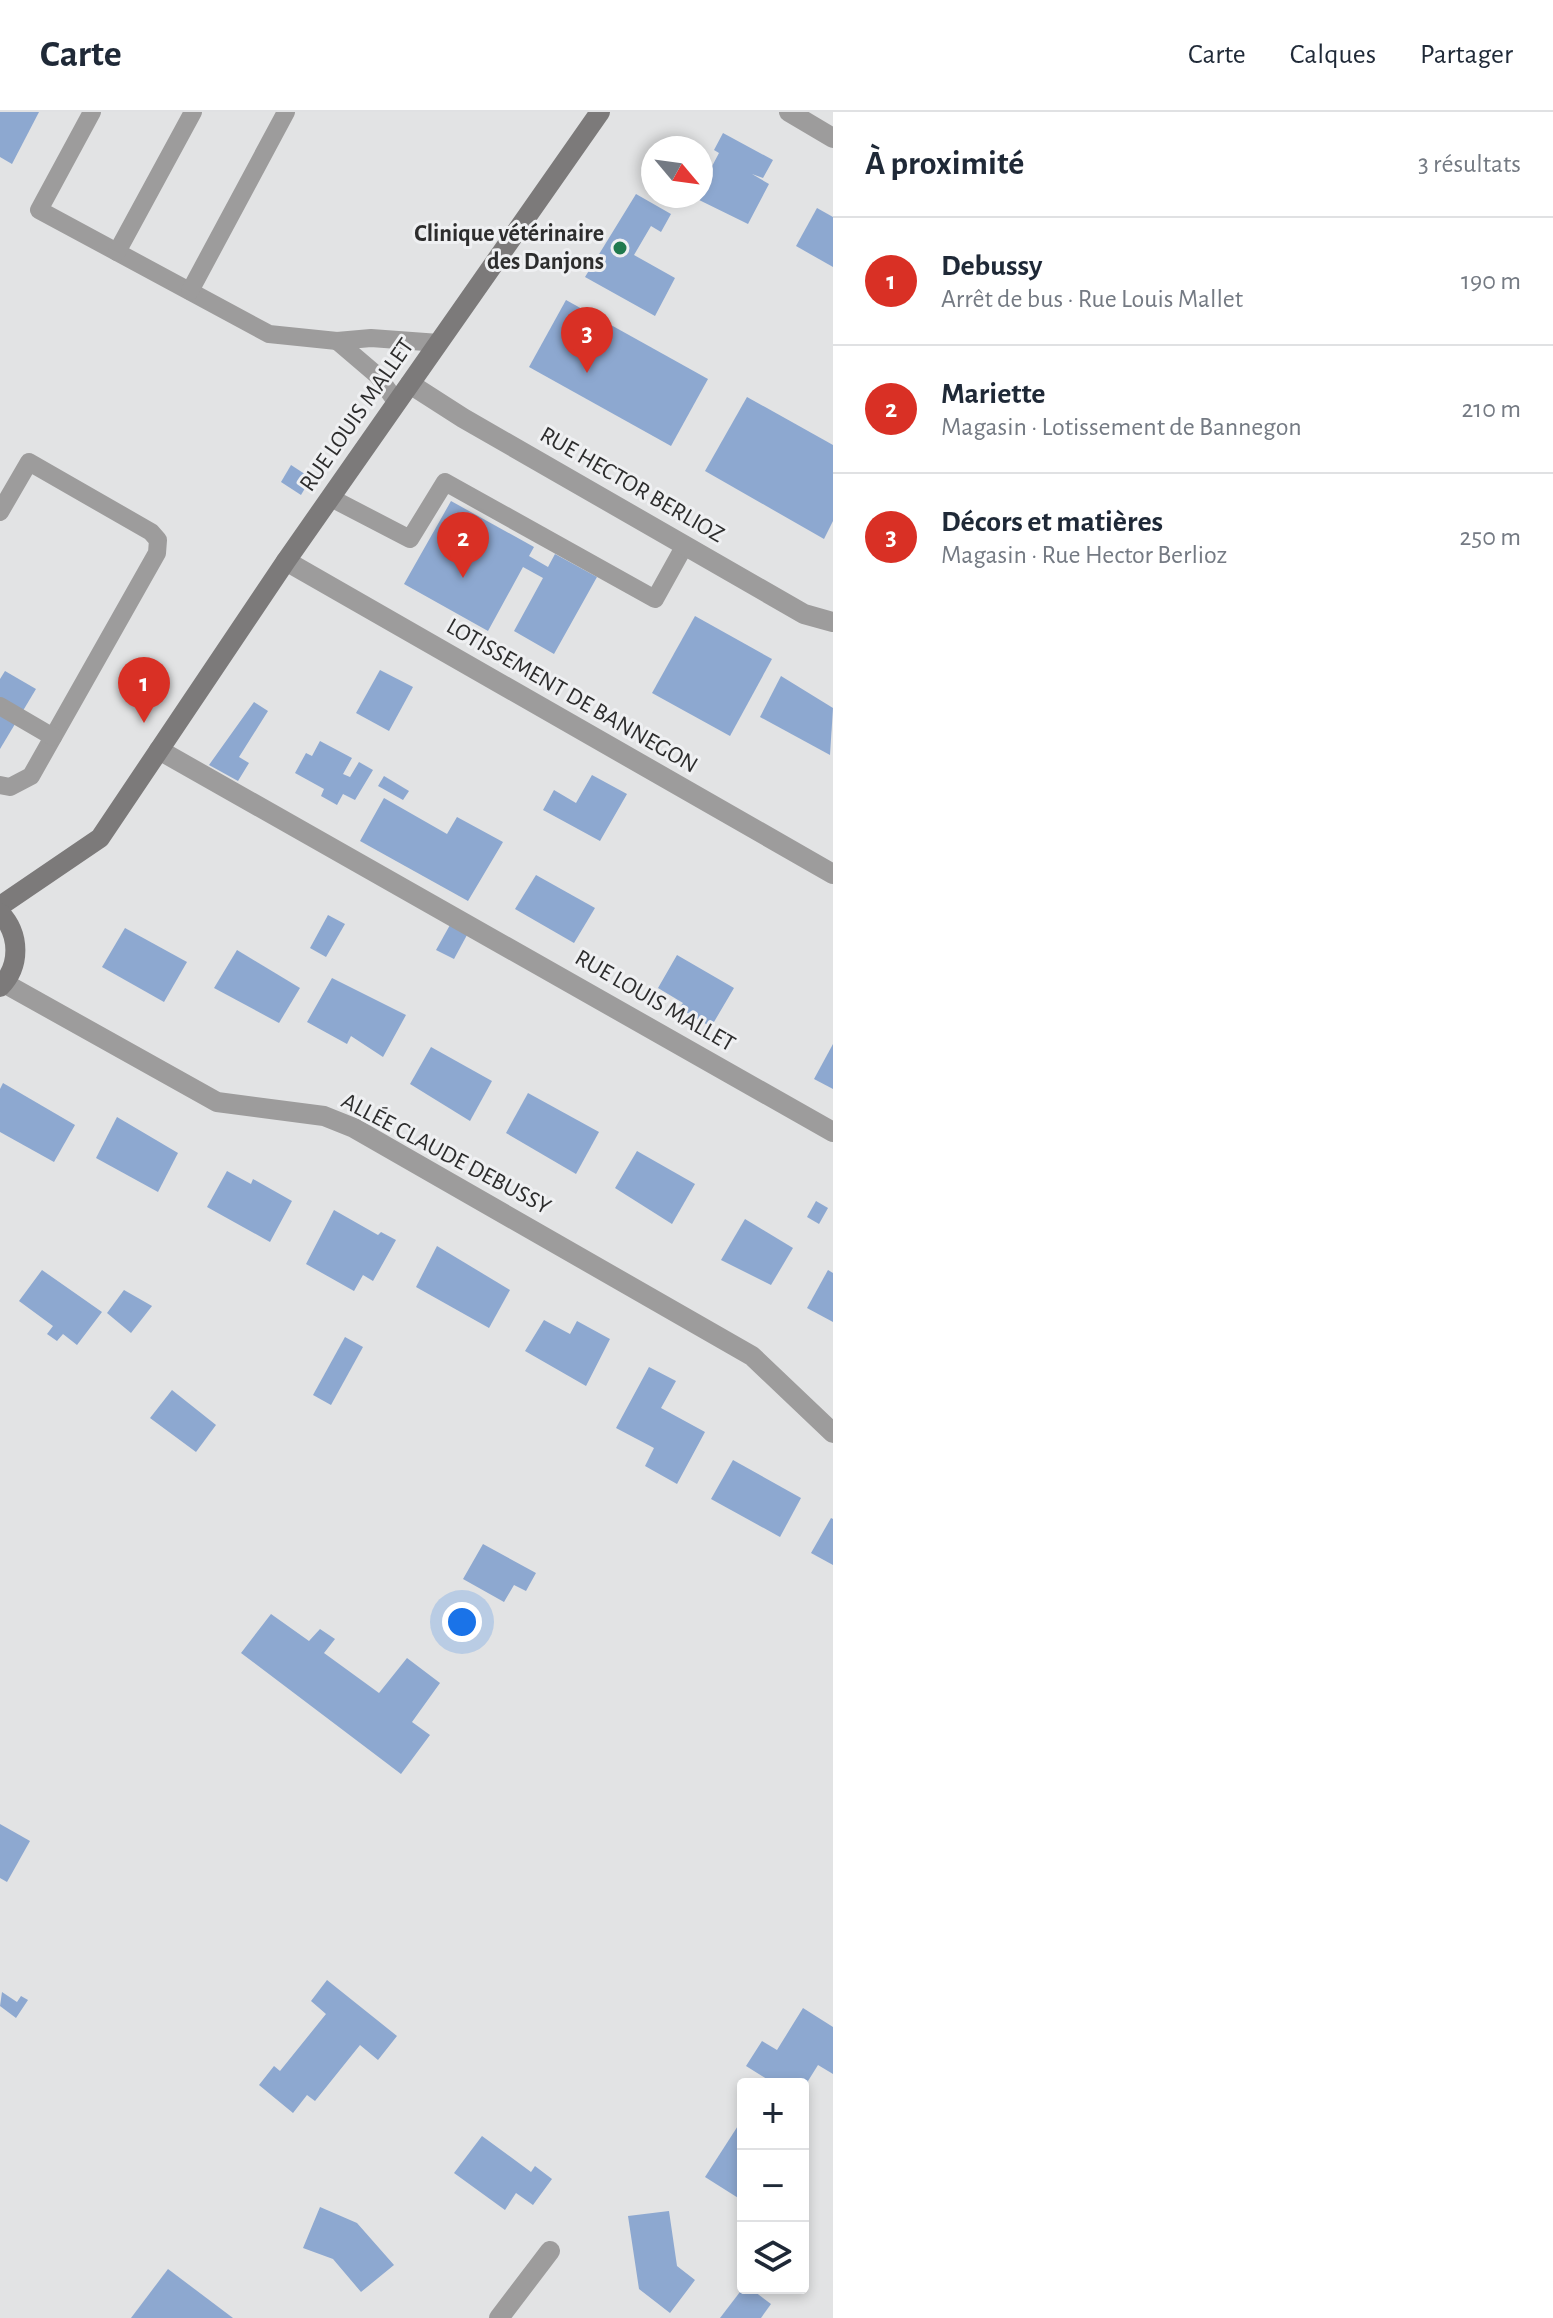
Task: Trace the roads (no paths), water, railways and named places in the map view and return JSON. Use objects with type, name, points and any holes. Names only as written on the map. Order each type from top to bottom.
[{"type":"main road","name":"RUE LOUIS MALLET","points":[[0,906],[100,838],[286,561],[600,112]]},
{"type":"main road","points":[[0,913],[12,930],[16,944],[16,958],[2,985]]},
{"type":"street","points":[[789,112],[833,138]]},
{"type":"street","name":"RUE HECTOR BERLIOZ","points":[[410,384],[804,614],[833,622]]},
{"type":"street","name":"LOTISSEMENT DE BANNEGON","points":[[286,561],[833,874]]},
{"type":"street","name":"RUE LOUIS MALLET","points":[[159,750],[833,1132]]},
{"type":"street","name":"ALLÉE CLAUDE DEBUSSY","points":[[2,985],[217,1102],[324,1116],[354,1128],[752,1356],[833,1433]]},
{"type":"street","points":[[499,2318],[550,2251]]},
{"type":"lane","points":[[92,112],[39,210],[269,334],[337,341],[371,338],[439,343]]},
{"type":"lane","points":[[117,252],[193,112]]},
{"type":"lane","points":[[190,291],[286,112]]},
{"type":"lane","points":[[337,341],[378,376],[397,403]]},
{"type":"lane","points":[[0,512],[29,462],[151,532],[158,540],[157,553],[31,776],[10,787],[0,785]]},
{"type":"lane","points":[[331,498],[410,539],[445,482],[655,599],[685,545]]},
{"type":"lane","points":[[0,706],[53,737]]},
{"type":"place","name":"Clinique vétérinaire des Danjons","points":[[620,248]]},
{"type":"place","name":"Décors et matières","points":[[587,373]]},
{"type":"place","name":"Mariette","points":[[463,578]]},
{"type":"place","name":"Debussy","points":[[144,723]]}]
